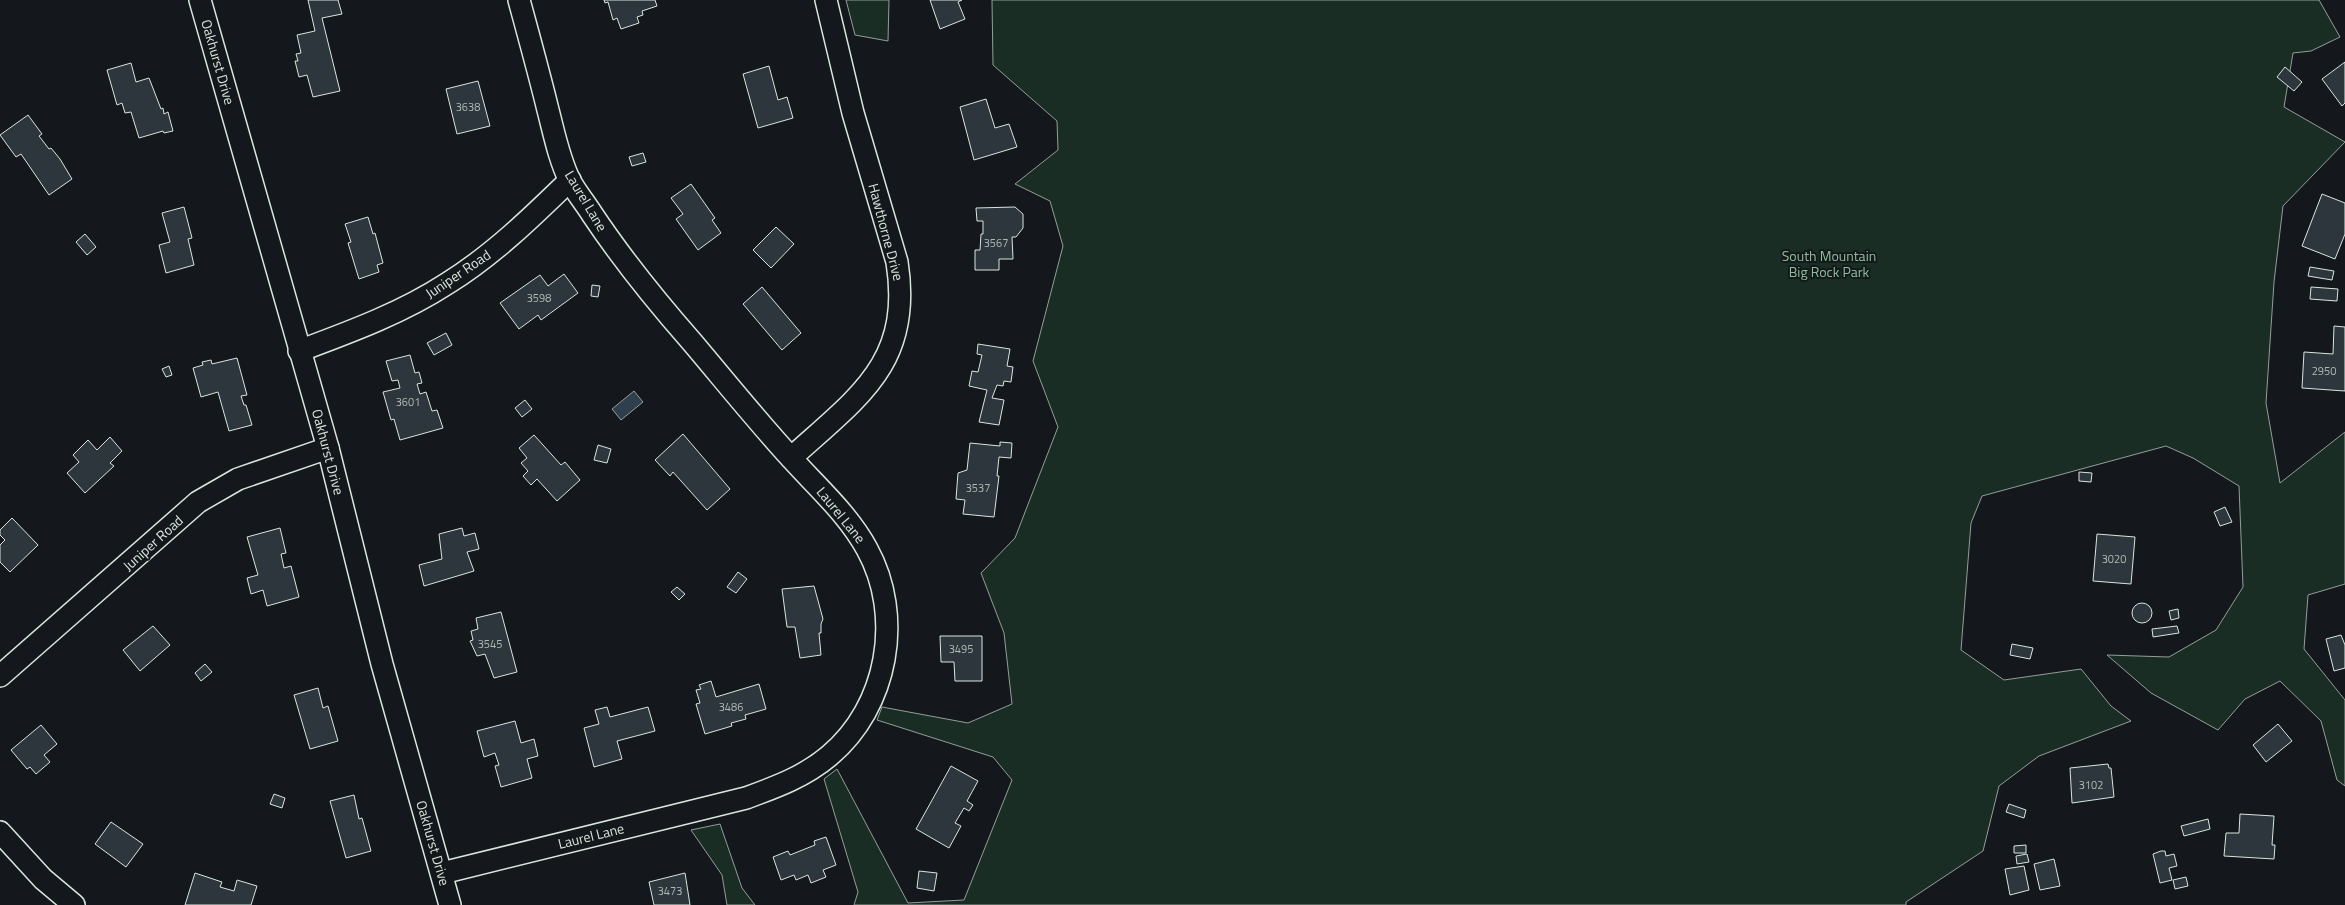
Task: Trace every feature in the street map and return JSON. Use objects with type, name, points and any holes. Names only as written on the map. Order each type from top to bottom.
[{"type":"street","name":"Oakhurst Drive","points":[[200,0],[328,448],[382,664],[450,905]]},
{"type":"street","name":"Laurel Lane","points":[[442,873],[746,798],[785,784],[811,770],[831,755],[847,738],[868,708],[880,681],[886,652],[887,609],[880,579],[863,542],[834,503],[791,458],[652,296],[609,239],[570,180],[555,136],[519,0]]},
{"type":"street","name":"Hawthorne Drive","points":[[791,458],[863,392],[878,373],[896,334],[900,310],[897,262],[853,113],[826,0]]},
{"type":"street","name":"Juniper Road","points":[[299,350],[404,308],[448,283],[490,253],[570,180]]},
{"type":"street","name":"Juniper Road","points":[[0,676],[198,502],[238,479],[328,448]]},
{"type":"street","points":[[0,832],[43,879],[74,905]]},
{"type":"green space","points":[[846,0],[889,0],[888,41],[855,35]]},
{"type":"green space","name":"South Mountain Big Rock Park","points":[[992,0],[2319,0],[2340,37],[2311,51],[2293,53],[2284,107],[2345,142],[2283,206],[2274,282],[2266,403],[2280,483],[2345,432],[2345,584],[2308,595],[2304,649],[2345,700],[2345,786],[2337,780],[2321,721],[2280,681],[2245,699],[2218,730],[2151,693],[2107,655],[2169,657],[2216,630],[2243,587],[2239,486],[2193,458],[2166,446],[1982,496],[1971,523],[1961,650],[2004,680],[2081,669],[2111,706],[2131,721],[2039,756],[1999,786],[1983,851],[1906,902],[1906,905],[854,905],[858,892],[824,779],[837,769],[908,903],[964,900],[1012,780],[993,757],[877,720],[882,707],[968,723],[1012,704],[1004,633],[981,573],[1015,538],[1058,427],[1033,361],[1063,246],[1050,201],[1015,184],[1058,150],[1057,121],[993,65]]},
{"type":"green space","points":[[720,824],[742,888],[755,905],[727,905],[722,875],[691,830]]},
{"type":"water","points":[[634,391],[643,402],[621,420],[612,409]]},
{"type":"building","points":[[308,0],[338,0],[342,14],[322,18],[340,91],[313,97],[307,75],[299,77],[295,61],[298,61],[296,54],[301,53],[297,35],[315,31]]},
{"type":"building","points":[[604,0],[655,0],[657,6],[642,11],[643,15],[637,17],[639,23],[621,29],[617,18],[613,20],[608,2],[605,3]]},
{"type":"building","points":[[930,0],[962,0],[958,2],[965,19],[940,29]]},
{"type":"building","points":[[2345,62],[2345,103],[2342,106],[2322,79]]},
{"type":"building","points":[[131,63],[136,82],[149,78],[161,109],[163,108],[164,114],[168,112],[173,131],[164,133],[163,131],[139,138],[131,112],[125,113],[122,103],[117,105],[107,70]]},
{"type":"building","points":[[769,66],[778,100],[787,97],[793,118],[758,128],[743,74]]},
{"type":"building","points":[[2285,67],[2302,82],[2294,91],[2277,77]]},
{"type":"building","points":[[478,81],[490,126],[457,134],[446,89]]},
{"type":"building","points":[[986,99],[995,128],[1009,124],[1017,147],[974,160],[960,107]]},
{"type":"building","points":[[28,115],[42,134],[39,136],[60,159],[72,179],[49,195],[21,154],[16,157],[0,135]]},
{"type":"building","points":[[643,153],[646,162],[632,166],[629,157]]},
{"type":"building","points":[[691,184],[715,218],[712,220],[721,233],[698,250],[676,219],[683,214],[671,198]]},
{"type":"building","points":[[2322,194],[2345,203],[2345,234],[2335,259],[2302,246]]},
{"type":"building","points":[[184,207],[192,238],[188,239],[194,265],[166,273],[159,245],[170,242],[162,213]]},
{"type":"building","points":[[1015,207],[1023,214],[1023,228],[1016,237],[1012,237],[1013,259],[999,259],[999,270],[975,270],[975,250],[980,250],[981,234],[983,234],[983,221],[977,221],[976,208]]},
{"type":"building","points":[[368,217],[373,234],[375,233],[383,263],[377,265],[379,272],[359,279],[348,243],[351,242],[345,224]]},
{"type":"building","points":[[776,227],[794,244],[771,268],[753,250]]},
{"type":"building","points":[[85,234],[96,247],[87,255],[76,242]]},
{"type":"building","points":[[2310,267],[2334,271],[2332,280],[2308,276]]},
{"type":"building","points":[[564,274],[578,293],[541,320],[538,315],[519,329],[500,303],[540,275],[548,286]]},
{"type":"building","points":[[592,285],[600,286],[598,297],[591,296]]},
{"type":"building","points":[[762,287],[801,333],[782,350],[743,304]]},
{"type":"building","points":[[2311,287],[2338,289],[2337,301],[2310,299]]},
{"type":"building","points":[[2334,326],[2345,327],[2345,391],[2302,388],[2304,352],[2333,354]]},
{"type":"building","points":[[446,333],[452,345],[434,355],[427,343]]},
{"type":"building","points":[[978,344],[1010,349],[1007,366],[1013,367],[1011,382],[1004,381],[1003,386],[997,385],[992,398],[1004,400],[999,425],[979,422],[987,390],[969,386],[972,371],[978,372],[982,355],[977,354]]},
{"type":"building","points":[[410,355],[415,373],[419,372],[422,383],[417,384],[420,394],[426,392],[432,411],[437,410],[443,428],[400,440],[394,419],[391,420],[383,392],[400,388],[398,380],[392,381],[386,361]]},
{"type":"building","points":[[237,358],[247,395],[241,396],[252,425],[229,431],[218,392],[201,397],[193,368],[203,365],[202,362],[211,360],[212,364]]},
{"type":"building","points":[[169,366],[172,375],[166,377],[162,369]]},
{"type":"building","points":[[525,400],[532,409],[522,417],[515,408]]},
{"type":"building","points":[[683,434],[730,489],[707,510],[673,472],[670,476],[655,460]]},
{"type":"building","points":[[534,435],[561,465],[565,462],[580,480],[557,501],[537,479],[531,485],[523,476],[528,471],[521,463],[527,458],[519,448]]},
{"type":"building","points":[[110,437],[122,451],[110,463],[114,466],[85,493],[67,473],[79,462],[73,455],[88,440],[97,450]]},
{"type":"building","points":[[1000,442],[1012,443],[1011,458],[999,457],[997,476],[999,476],[994,517],[963,514],[965,500],[956,499],[958,473],[967,470],[970,443],[1000,446]]},
{"type":"building","points":[[598,445],[611,449],[607,463],[594,460]]},
{"type":"building","points":[[2079,472],[2092,473],[2091,482],[2079,481]]},
{"type":"building","points":[[2225,507],[2232,522],[2220,526],[2214,512]]},
{"type":"building","points":[[12,518],[38,545],[10,572],[0,562],[0,545],[5,540],[0,535],[0,530]]},
{"type":"building","points":[[280,528],[286,553],[281,554],[284,568],[291,566],[299,597],[267,606],[263,590],[251,594],[247,578],[258,575],[247,537]]},
{"type":"building","points":[[462,528],[464,536],[475,533],[479,549],[467,552],[474,571],[424,586],[419,565],[442,559],[439,534]]},
{"type":"building","points":[[2097,534],[2135,537],[2131,584],[2093,581]]},
{"type":"building","points":[[738,572],[747,579],[736,593],[727,587]]},
{"type":"building","points":[[814,586],[823,619],[821,633],[819,633],[821,655],[800,658],[795,627],[787,627],[782,589]]},
{"type":"building","points":[[677,587],[685,594],[679,600],[671,592]]},
{"type":"building","points":[[2142,603],[2149,606],[2152,613],[2149,620],[2142,623],[2135,620],[2132,613],[2135,606]]},
{"type":"building","points":[[2178,609],[2179,618],[2171,620],[2169,611]]},
{"type":"building","points":[[501,612],[517,672],[494,678],[485,654],[477,656],[470,641],[473,640],[471,631],[478,629],[476,618]]},
{"type":"building","points":[[153,626],[170,645],[140,671],[123,650]]},
{"type":"building","points":[[2177,626],[2179,633],[2153,637],[2152,629]]},
{"type":"building","points":[[2341,635],[2345,645],[2345,668],[2334,671],[2326,639]]},
{"type":"building","points":[[940,636],[982,636],[982,681],[955,681],[954,662],[941,662]]},
{"type":"building","points":[[2012,644],[2033,648],[2030,659],[2010,655]]},
{"type":"building","points":[[205,664],[212,672],[201,681],[195,673]]},
{"type":"building","points":[[711,681],[716,697],[759,684],[766,709],[745,715],[746,719],[731,723],[732,726],[705,734],[696,704],[700,703],[696,690],[701,689],[699,685]]},
{"type":"building","points":[[318,688],[323,708],[328,706],[338,741],[310,749],[294,695]]},
{"type":"building","points":[[607,707],[610,717],[648,707],[655,731],[617,741],[622,759],[594,767],[584,728],[599,724],[595,710]]},
{"type":"building","points":[[515,721],[521,743],[534,739],[538,756],[527,759],[532,778],[501,787],[495,766],[499,765],[495,753],[484,757],[477,731]]},
{"type":"building","points":[[2278,724],[2292,741],[2266,762],[2253,745]]},
{"type":"building","points":[[41,725],[57,744],[44,755],[50,762],[36,774],[30,767],[27,769],[11,750]]},
{"type":"building","points":[[2108,764],[2109,768],[2111,768],[2114,797],[2072,803],[2070,768]]},
{"type":"building","points":[[951,766],[978,781],[967,801],[973,805],[969,811],[964,808],[955,823],[961,826],[949,848],[916,829]]},
{"type":"building","points":[[274,794],[285,798],[282,808],[270,804]]},
{"type":"building","points":[[354,795],[359,819],[362,818],[371,851],[346,858],[330,801]]},
{"type":"building","points":[[2009,804],[2026,810],[2024,818],[2006,812]]},
{"type":"building","points":[[2240,814],[2274,816],[2272,845],[2275,845],[2274,859],[2224,856],[2226,833],[2239,833]]},
{"type":"building","points":[[2208,819],[2210,829],[2184,836],[2181,826]]},
{"type":"building","points":[[111,822],[143,844],[126,867],[95,844]]},
{"type":"building","points":[[826,837],[836,865],[823,870],[826,877],[811,883],[808,875],[796,880],[794,875],[781,880],[773,857],[788,851],[790,855],[815,845],[814,841]]},
{"type":"building","points":[[2026,845],[2026,853],[2014,853],[2014,846]]},
{"type":"building","points":[[2165,851],[2166,856],[2174,854],[2177,866],[2169,868],[2172,880],[2160,883],[2153,854]]},
{"type":"building","points":[[2027,854],[2029,862],[2017,864],[2016,856]]},
{"type":"building","points":[[2054,859],[2060,886],[2040,890],[2034,864]]},
{"type":"building","points":[[2024,866],[2029,890],[2010,895],[2005,869]]},
{"type":"building","points":[[919,871],[937,873],[934,891],[917,888]]},
{"type":"building","points":[[195,873],[222,882],[220,887],[234,891],[237,880],[257,886],[251,905],[185,905]]},
{"type":"building","points":[[685,873],[690,905],[654,905],[649,882]]},
{"type":"building","points":[[2186,877],[2188,886],[2175,889],[2173,880]]}]
